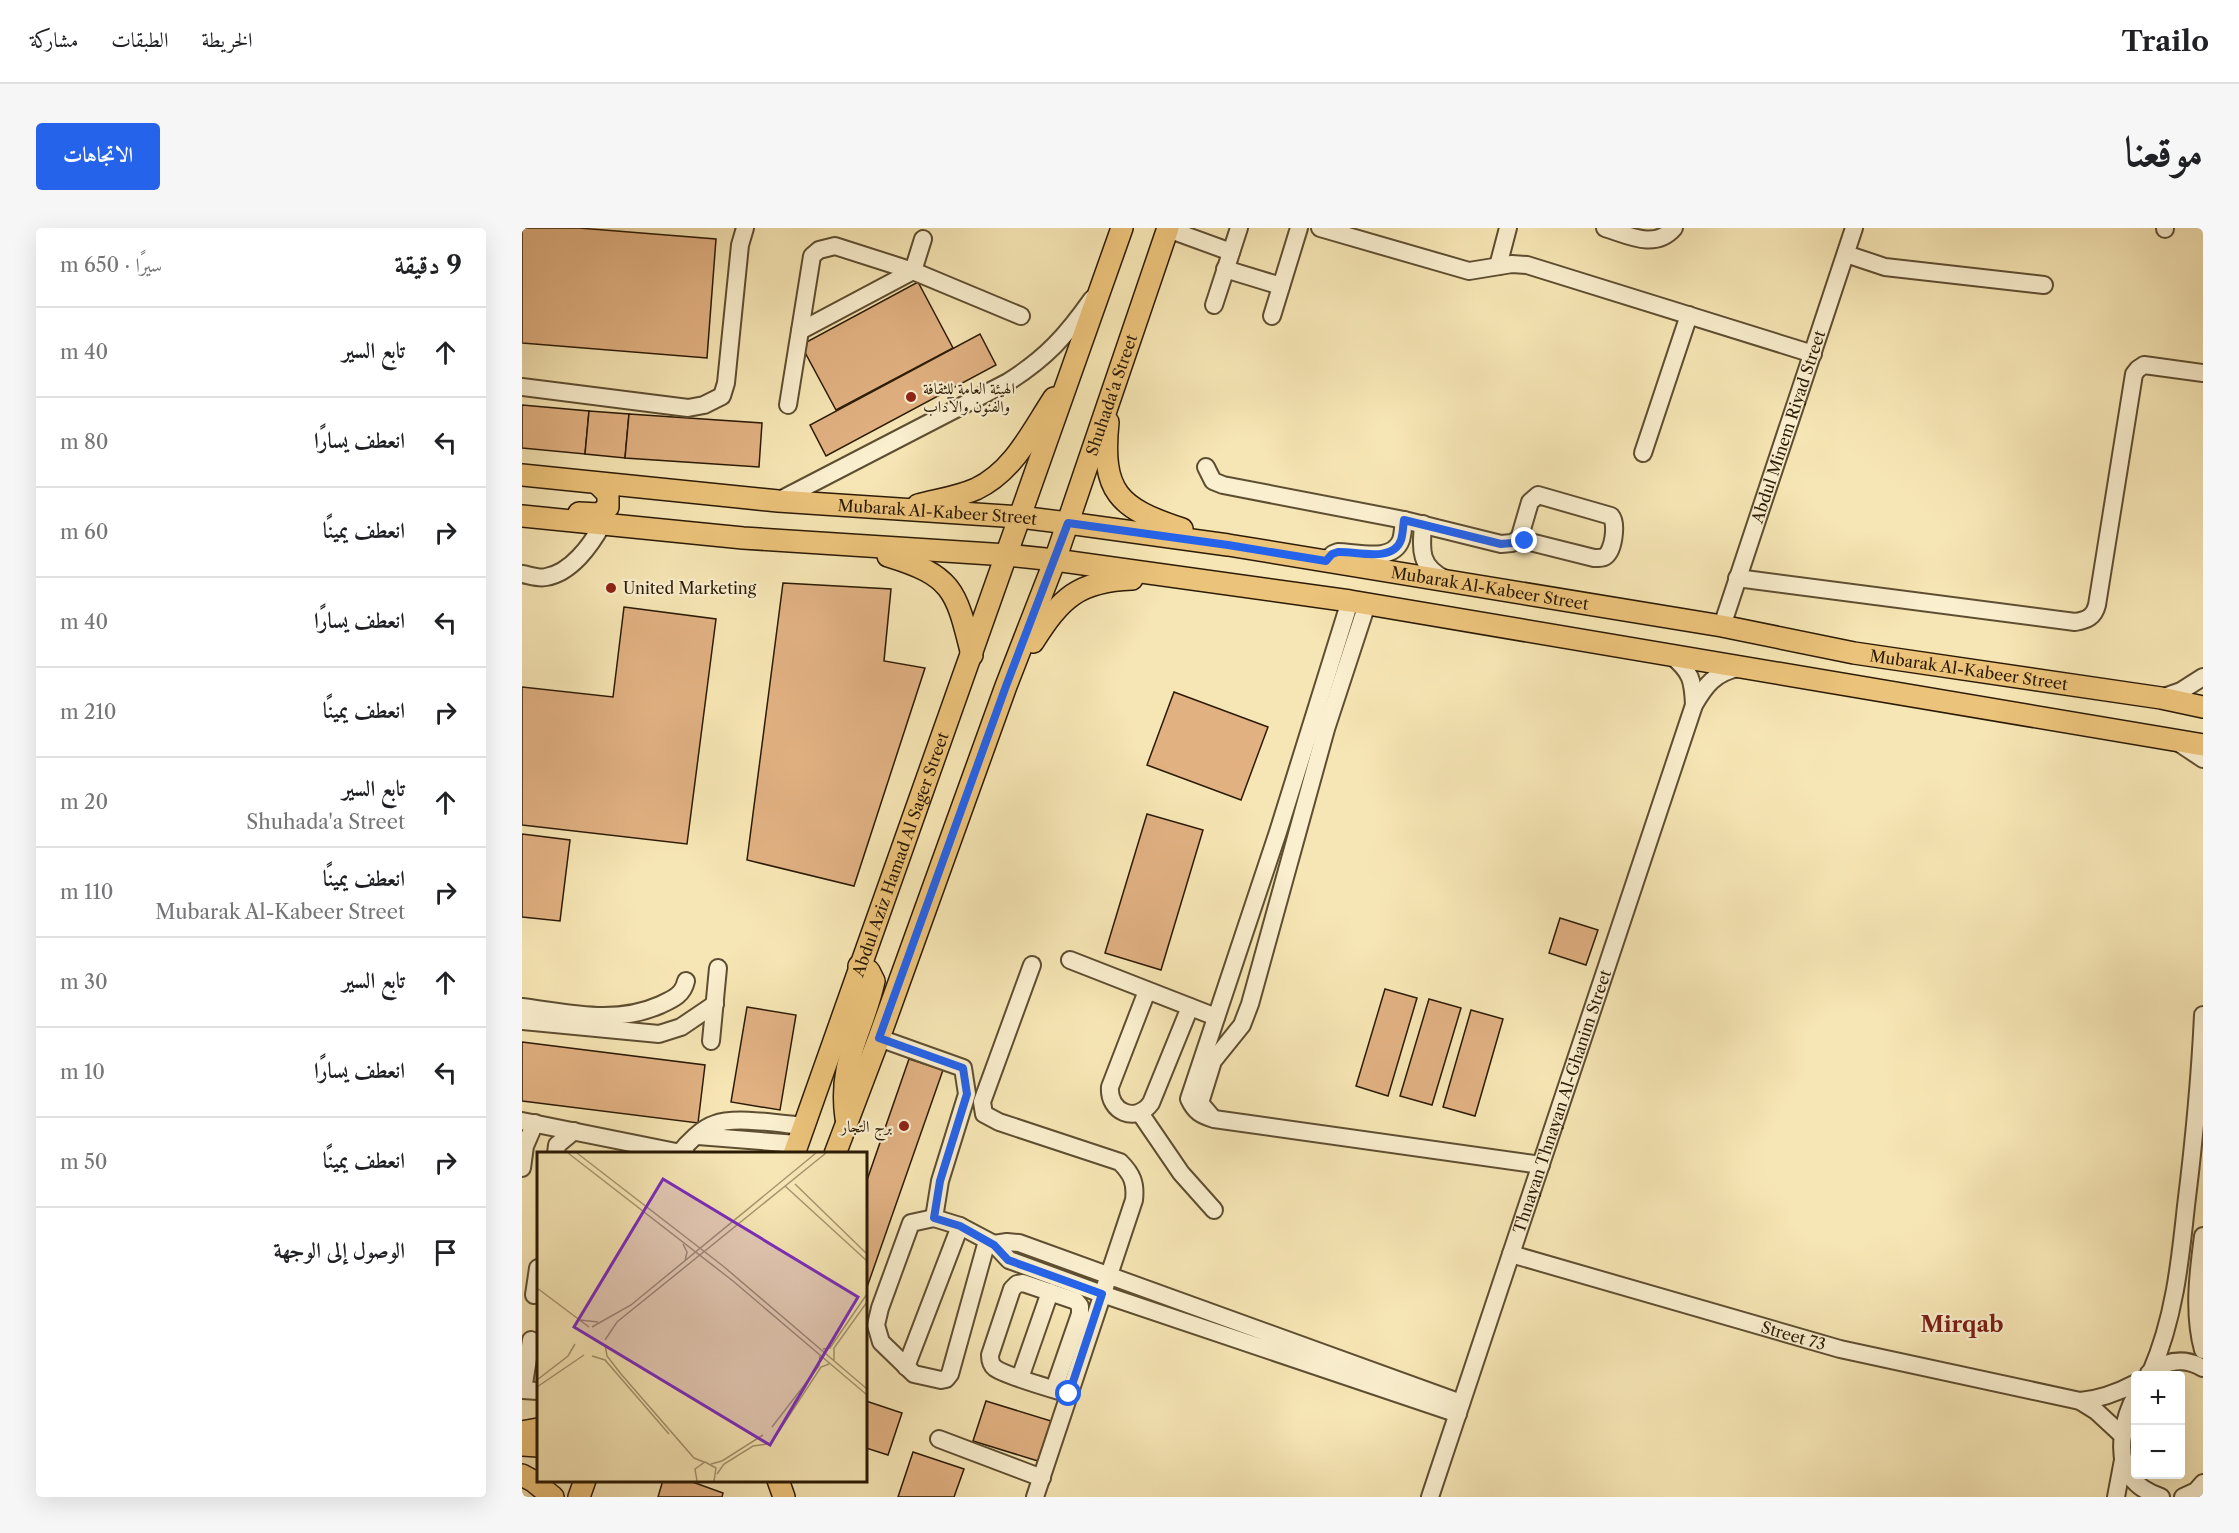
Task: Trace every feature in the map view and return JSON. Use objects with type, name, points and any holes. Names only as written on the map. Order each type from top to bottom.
[{"type":"main road","points":[[1007,555],[1122,228]]},
{"type":"main road","name":"Shuhada'a Street","points":[[1055,560],[1168,228]]},
{"type":"main road","points":[[899,510],[966,493],[1001,473],[1020,450],[1073,367]]},
{"type":"main road","points":[[1110,395],[1107,427],[1109,470],[1113,484],[1122,499],[1144,516],[1228,545]]},
{"type":"main road","name":"Mubarak Al-Kabeer Street","points":[[522,474],[778,501],[1020,517],[1228,545],[1722,626],[1854,652],[2203,706]]},
{"type":"main road","points":[[522,508],[599,514],[606,510],[610,500],[606,490],[597,483]]},
{"type":"main road","name":"Mubarak Al-Kabeer Street","points":[[522,516],[856,547],[1007,555],[1055,560],[1359,602],[2203,745]]},
{"type":"main road","points":[[856,547],[916,565],[938,577],[956,600],[972,655]]},
{"type":"main road","name":"Abdul Aziz Hamad Al Sager Street","points":[[798,1141],[1007,555]]},
{"type":"main road","points":[[836,1152],[1006,686],[1055,560]]},
{"type":"main road","points":[[1006,686],[1048,619],[1069,596],[1083,588],[1105,582],[1172,577]]},
{"type":"main road","points":[[1796,677],[1808,673],[1814,662],[1812,650],[1802,642]]},
{"type":"main road","points":[[1846,686],[1838,678],[1836,666],[1842,656],[1854,652]]},
{"type":"main road","points":[[847,1124],[844,1094],[847,1063],[874,981],[869,971],[859,966]]},
{"type":"main road","points":[[522,1432],[537,1429]]},
{"type":"main road","points":[[522,1445],[537,1446]]},
{"type":"main road","points":[[522,1475],[554,1497]]},
{"type":"main road","points":[[579,1497],[584,1482]]},
{"type":"street","points":[[522,387],[688,408],[704,405],[722,396],[726,382],[740,245],[745,228]]},
{"type":"street","points":[[1168,228],[1231,252]]},
{"type":"street","points":[[1214,305],[1239,228]]},
{"type":"street","points":[[1272,316],[1299,228]]},
{"type":"street","points":[[1324,228],[1469,271],[1512,264],[1527,265],[1813,354]]},
{"type":"street","points":[[1498,266],[1508,228]]},
{"type":"street","points":[[1605,228],[1648,240],[1661,238],[1674,228]]},
{"type":"street","name":"Abdul Minem Riyad Street","points":[[1722,626],[1854,228]]},
{"type":"street","points":[[800,331],[913,271],[923,238]]},
{"type":"street","points":[[788,405],[812,256],[819,250],[835,246],[913,271],[1021,316]]},
{"type":"street","points":[[1846,254],[1885,267],[2044,285]]},
{"type":"street","points":[[1225,269],[1281,285]]},
{"type":"street","points":[[778,501],[1029,369],[1051,351],[1072,328],[1103,284]]},
{"type":"street","points":[[1643,453],[1689,315]]},
{"type":"street","points":[[1737,578],[2075,622],[2084,621],[2095,612],[2097,604],[2134,374],[2144,365],[2203,373]]},
{"type":"street","points":[[1206,467],[1213,481],[1223,485],[1423,524],[1501,544],[1512,543],[1520,538],[1530,502],[1539,495],[1608,514],[1616,523],[1610,549],[1604,557],[1600,558],[1520,538]]},
{"type":"street","points":[[1326,561],[1332,554],[1338,552],[1383,554],[1392,552],[1401,540],[1404,520]]},
{"type":"street","points":[[1423,524],[1422,544],[1425,561],[1431,570],[1452,582]]},
{"type":"street","points":[[522,574],[545,578],[559,572],[589,548],[602,525]]},
{"type":"street","points":[[1359,602],[1278,832],[1189,1100],[1193,1108],[1201,1115],[1214,1119],[1541,1165]]},
{"type":"street","points":[[1214,1119],[1205,1112],[1200,1103],[1203,1088],[1213,1061],[1242,1025],[1250,1004],[1359,602]]},
{"type":"street","name":"Thnayan Thnayan Al-Ghanim Street","points":[[1672,656],[1690,673],[1694,688],[1694,705]]},
{"type":"street","name":"Thnayan Thnayan Al-Ghanim Street","points":[[1430,1497],[1694,705],[1703,689],[1714,677],[1725,670],[1739,668]]},
{"type":"street","points":[[2161,698],[2181,691],[2203,677]]},
{"type":"street","points":[[2173,739],[2203,759]]},
{"type":"street","points":[[1070,960],[1216,1017]]},
{"type":"street","points":[[1032,965],[982,1102],[984,1114],[999,1122],[1120,1162],[1128,1170],[1135,1189],[1134,1200],[1102,1294],[1062,1392]]},
{"type":"street","points":[[711,1041],[718,968]]},
{"type":"street","points":[[522,1006],[597,1016],[628,1016],[645,1012],[675,998],[683,992],[686,981]]},
{"type":"street","points":[[1147,991],[1109,1092],[1111,1100],[1119,1110],[1131,1114],[1140,1113],[1151,1103],[1190,1007]]},
{"type":"street","points":[[522,1021],[659,1034],[681,1027],[715,1004]]},
{"type":"street","points":[[2150,1371],[2167,1330],[2178,1279],[2199,1125],[2203,1015]]},
{"type":"street","points":[[879,1038],[963,1068],[967,1094],[940,1181],[934,1218]]},
{"type":"street","points":[[1140,1113],[1176,1166],[1214,1210]]},
{"type":"street","points":[[683,1152],[712,1125],[733,1120],[798,1141]]},
{"type":"street","points":[[522,1168],[529,1122],[677,1152]]},
{"type":"street","points":[[556,1152],[557,1145],[574,1131]]},
{"type":"street","points":[[991,1243],[948,1377],[941,1380],[914,1374],[880,1342],[871,1324],[880,1308],[911,1223],[934,1218],[960,1226],[991,1243],[1008,1260],[1102,1294],[1460,1408]]},
{"type":"street","points":[[906,1367],[960,1226]]},
{"type":"street","points":[[2203,1236],[2197,1308],[2203,1350]]},
{"type":"street","points":[[991,1243],[1018,1243],[1460,1408]]},
{"type":"street","name":"Street 73","points":[[1511,1254],[1840,1349],[2080,1401],[2096,1411],[2123,1436]]},
{"type":"street","points":[[532,1294],[537,1272]]},
{"type":"street","points":[[1035,1497],[1042,1478],[1062,1392],[1081,1310],[1076,1301],[1023,1283],[1017,1284],[1012,1289],[990,1359],[997,1370],[1062,1392]]},
{"type":"street","points":[[1020,1378],[1050,1292]]},
{"type":"street","points":[[531,1340],[523,1390],[537,1391]]},
{"type":"street","points":[[2152,1371],[2167,1362],[2184,1360],[2203,1368]]},
{"type":"street","name":"Street 73","points":[[2080,1401],[2109,1396],[2131,1385]]},
{"type":"street","points":[[2116,1497],[2123,1459],[2123,1436],[2131,1407]]},
{"type":"street","points":[[939,1439],[1042,1478]]},
{"type":"street","points":[[2123,1459],[2129,1476],[2139,1486],[2161,1497]]},
{"type":"building","points":[[522,228],[579,228],[716,239],[707,358],[522,343]]},
{"type":"building","points":[[918,282],[953,348],[836,410],[801,345]]},
{"type":"building","points":[[980,334],[996,365],[826,456],[810,425]]},
{"type":"building","points":[[522,405],[589,411],[585,454],[522,448]]},
{"type":"building","points":[[589,411],[629,414],[625,458],[585,454]]},
{"type":"building","points":[[629,414],[762,423],[759,467],[625,458]]},
{"type":"building","points":[[783,583],[891,589],[884,661],[925,668],[854,886],[747,860]]},
{"type":"building","points":[[624,607],[716,619],[687,844],[522,825],[522,687],[613,697]]},
{"type":"building","points":[[1174,692],[1268,727],[1241,800],[1147,765]]},
{"type":"building","points":[[1147,814],[1203,830],[1161,970],[1105,953]]},
{"type":"building","points":[[522,834],[570,840],[560,921],[522,917]]},
{"type":"building","points":[[1560,918],[1598,930],[1586,965],[1549,953]]},
{"type":"building","points":[[1385,989],[1417,998],[1388,1096],[1356,1086]]},
{"type":"building","points":[[1429,999],[1461,1008],[1432,1105],[1400,1096]]},
{"type":"building","points":[[747,1007],[796,1015],[780,1110],[731,1102]]},
{"type":"building","points":[[1471,1010],[1503,1019],[1475,1116],[1443,1107]]},
{"type":"building","points":[[522,1042],[705,1065],[698,1123],[522,1101]]},
{"type":"building","name":"برج التجار","points":[[909,1059],[943,1070],[867,1287],[867,1180]]},
{"type":"building","points":[[867,1401],[902,1413],[888,1455],[867,1448]]},
{"type":"building","points":[[986,1401],[1051,1421],[1038,1461],[973,1441]]},
{"type":"building","points":[[913,1452],[964,1469],[954,1497],[898,1497]]},
{"type":"building","points":[[662,1482],[693,1482],[723,1493],[722,1497],[658,1497]]},
{"type":"place","name":"الهيئة العامة للثقافة والفنون والآداب","points":[[911,397]]},
{"type":"place","name":"United Marketing","points":[[611,588]]},
{"type":"place","name":"برج التجار","points":[[904,1126]]},
{"type":"district","name":"Mirqab","points":[[1962,1324]]},
{"type":"route","points":[[1069,1394],[1102,1294],[1008,1260],[994,1245],[960,1226],[934,1218],[947,1155],[966,1100],[963,1068],[879,1038],[1006,686],[1068,523],[1326,561],[1332,554],[1338,552],[1383,554],[1392,552],[1401,540],[1404,520],[1501,544],[1512,543],[1520,538],[1525,541]]}]
